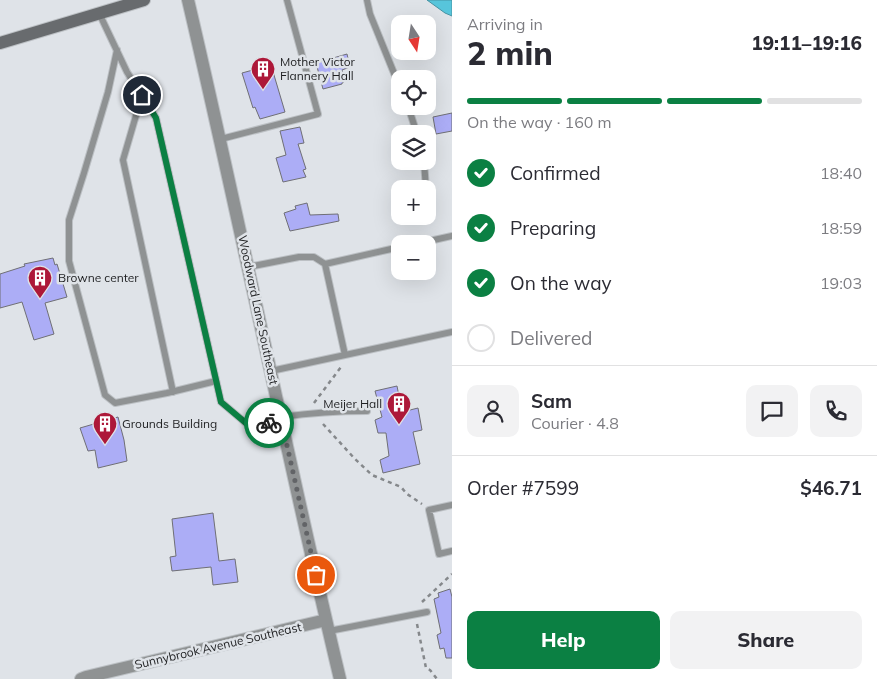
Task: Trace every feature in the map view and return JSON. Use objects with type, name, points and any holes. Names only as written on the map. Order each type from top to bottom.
[{"type":"main road","points":[[0,43],[144,0]]},
{"type":"street","name":"Woodward Lane Southeast","points":[[188,0],[221,139],[340,679]]},
{"type":"street","name":"Sunnybrook Avenue Southeast","points":[[82,679],[328,626]]},
{"type":"lane","points":[[221,139],[318,114],[287,0]]},
{"type":"lane","points":[[367,0],[370,14],[393,70]]},
{"type":"lane","points":[[99,13],[127,72],[156,118],[221,402],[247,424],[282,420],[314,412],[367,411]]},
{"type":"lane","points":[[117,50],[108,92],[69,220],[70,261],[105,395],[115,403],[216,381]]},
{"type":"lane","points":[[142,95],[123,160],[172,392]]},
{"type":"lane","points":[[436,240],[452,236]]},
{"type":"lane","points":[[325,264],[391,249]]},
{"type":"lane","points":[[248,267],[314,256],[325,264],[345,355]]},
{"type":"lane","points":[[271,371],[452,332]]},
{"type":"lane","points":[[452,505],[429,510],[440,554],[452,551]]},
{"type":"lane","points":[[328,626],[426,612]]},
{"type":"path","points":[[344,364],[314,403],[316,417],[372,475],[402,487],[429,510]]},
{"type":"water","points":[[427,0],[452,0],[452,16],[445,13]]},
{"type":"building","points":[[347,54],[350,67],[342,70],[344,82],[323,89],[316,63]]},
{"type":"building","name":"Mother Victor Flannery Hall","points":[[271,65],[285,112],[260,119],[255,107],[253,108],[242,73]]},
{"type":"building","points":[[452,113],[452,131],[436,134],[436,125],[433,117]]},
{"type":"building","points":[[300,127],[304,143],[298,144],[306,169],[303,170],[306,177],[283,182],[276,158],[286,155],[280,131]]},
{"type":"building","points":[[307,203],[310,215],[338,214],[339,221],[290,231],[284,213],[296,209],[295,206]]},
{"type":"building","name":"Browne center","points":[[53,258],[55,265],[57,264],[67,297],[45,303],[54,334],[34,340],[22,302],[0,308],[0,274],[25,266],[24,264]]},
{"type":"building","name":"Meijer Hall","points":[[397,386],[402,412],[418,408],[422,430],[413,432],[420,464],[383,473],[380,460],[389,456],[386,433],[378,433],[375,420],[382,417],[375,391]]},
{"type":"building","name":"Grounds Building","points":[[118,417],[127,461],[98,468],[95,450],[88,451],[80,428]]},
{"type":"building","points":[[213,513],[219,561],[235,559],[238,582],[213,585],[211,567],[172,571],[170,557],[176,556],[172,519]]},
{"type":"building","points":[[450,589],[452,597],[452,658],[446,658],[444,648],[440,649],[437,635],[441,633],[434,599],[439,597],[438,593]]},
{"type":"way so far","points":[[269,423],[282,423],[316,575]]},
{"type":"place","name":"Mother Victor Flannery Hall","points":[[263,90]]},
{"type":"place","name":"Browne center","points":[[40,299]]},
{"type":"place","name":"Meijer Hall","points":[[399,425]]},
{"type":"place","name":"Grounds Building","points":[[105,445]]},
{"type":"route","points":[[142,95],[156,118],[221,402],[247,424],[269,423]]}]
